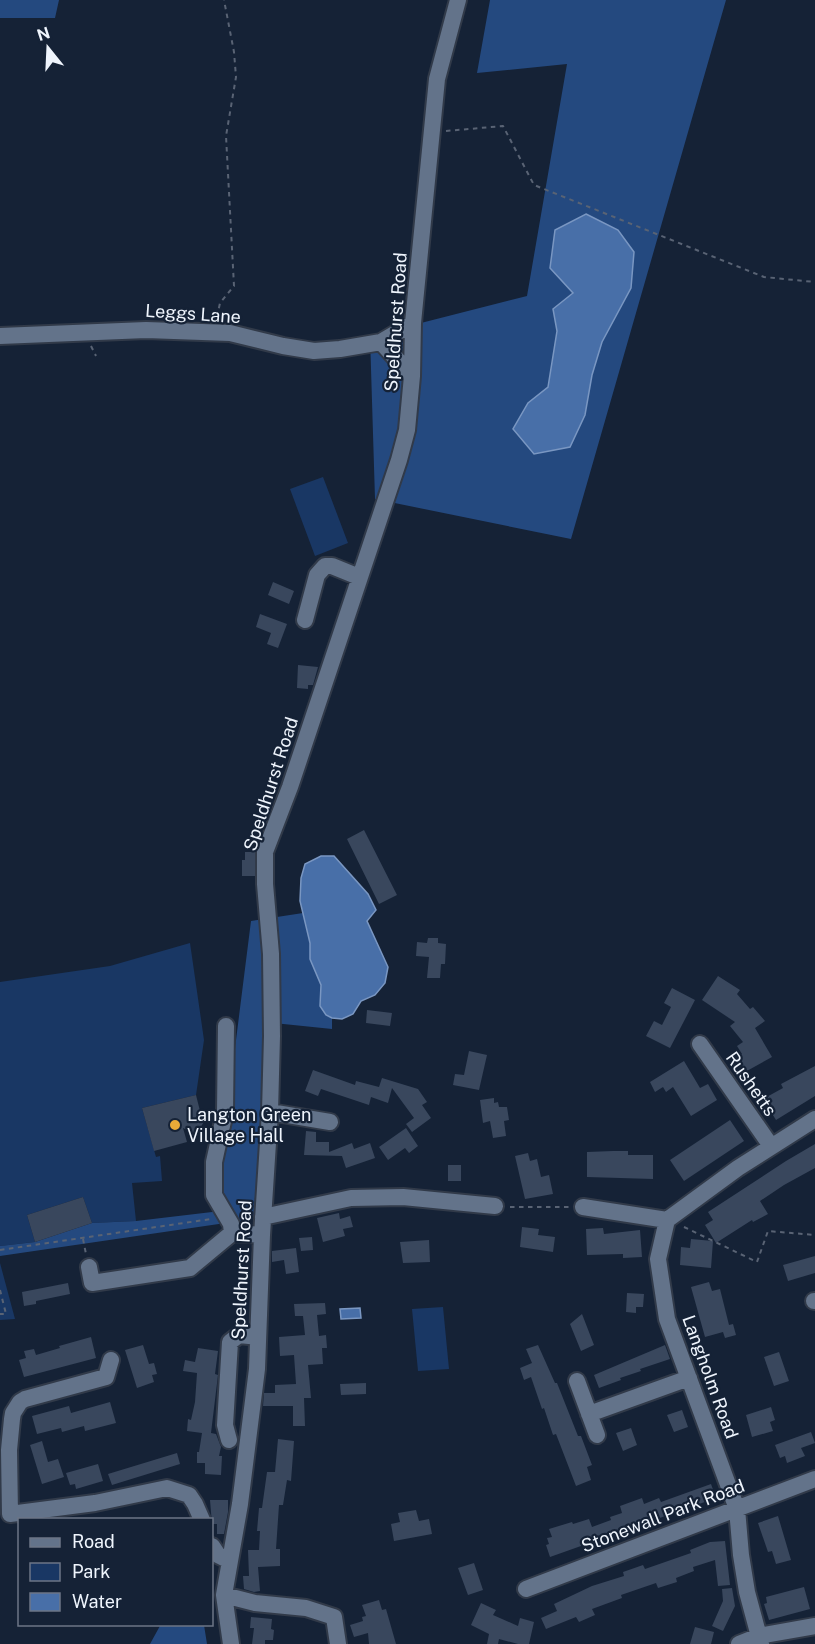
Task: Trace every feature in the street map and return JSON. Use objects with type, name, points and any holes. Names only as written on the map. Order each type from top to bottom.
[{"type":"street","name":"Speldhurst Road","points":[[231,1644],[224,1595],[240,1504],[257,1369],[262,1234],[270,1112],[271,977],[265,884],[266,852],[290,787],[407,430],[412,376],[413,323],[437,79],[458,0]]},
{"type":"street","name":"Leggs Lane","points":[[0,336],[146,330],[216,332],[314,351],[340,350],[381,342],[413,323]]},
{"type":"street","points":[[381,342],[412,376]]},
{"type":"street","points":[[306,620],[318,575],[325,566],[332,566],[359,577]]},
{"type":"street","points":[[226,1026],[225,1112],[214,1162],[214,1195],[229,1225],[262,1234]]},
{"type":"street","name":"Rushetts","points":[[700,1044],[771,1146]]},
{"type":"street","points":[[270,1112],[330,1122]]},
{"type":"street","points":[[583,1207],[667,1220],[692,1200],[771,1146],[815,1119]]},
{"type":"street","points":[[263,1217],[351,1198],[403,1197],[495,1206]]},
{"type":"street","name":"Langholm Road","points":[[667,1220],[658,1259],[667,1319],[737,1509],[746,1582],[760,1640]]},
{"type":"street","points":[[89,1267],[92,1282],[190,1268],[229,1225]]},
{"type":"street","points":[[229,1440],[225,1425],[230,1342],[239,1335],[258,1337]]},
{"type":"street","points":[[111,1360],[106,1377],[25,1399],[17,1407],[12,1419],[5,1514],[95,1503],[167,1488],[189,1495],[201,1518]]},
{"type":"street","points":[[589,1414],[689,1378]]},
{"type":"street","points":[[577,1381],[597,1435]]},
{"type":"street","name":"Stonewall Park Road","points":[[526,1589],[815,1479]]},
{"type":"street","points":[[213,1548],[218,1555],[230,1561]]},
{"type":"street","points":[[224,1595],[255,1603],[306,1608],[334,1617],[338,1644]]},
{"type":"street","points":[[739,1644],[815,1626]]},
{"type":"path","points":[[216,332],[215,322],[220,303],[234,286],[226,136],[236,76],[224,0]]},
{"type":"path","points":[[431,133],[503,126],[534,185],[764,277],[815,282]]},
{"type":"path","points":[[495,1206],[583,1207]]},
{"type":"path","points":[[667,1220],[757,1262],[768,1231],[815,1235]]},
{"type":"path","points":[[0,1250],[229,1225]]},
{"type":"path","points":[[0,1290],[6,1314],[0,1314]]},
{"type":"green space","points":[[323,477],[348,543],[315,556],[290,489]]},
{"type":"green space","points":[[190,943],[204,1040],[196,1095],[142,1108],[156,1157],[160,1156],[162,1181],[132,1183],[136,1221],[92,1223],[83,1197],[27,1215],[35,1242],[0,1246],[0,982],[110,966]]},
{"type":"green space","points":[[0,1263],[15,1319],[0,1320]]},
{"type":"green space","points":[[443,1307],[449,1369],[418,1371],[412,1309]]},
{"type":"shaded area","points":[[0,0],[59,0],[55,18],[0,18]]},
{"type":"shaded area","points":[[490,0],[726,0],[571,539],[375,499],[370,336],[527,296],[567,64],[477,73]]},
{"type":"shaded area","points":[[303,913],[310,943],[310,959],[321,985],[320,1006],[326,1015],[332,1018],[332,1029],[264,1022],[263,1111],[253,1219],[0,1256],[0,1246],[35,1242],[92,1223],[136,1221],[229,1210],[222,1193],[220,1163],[232,1113],[235,1048],[251,921]]},
{"type":"shaded area","points":[[160,1626],[204,1626],[207,1644],[150,1644]]},
{"type":"water","points":[[586,214],[618,230],[634,252],[631,288],[602,342],[592,375],[585,415],[570,447],[534,454],[513,429],[528,403],[548,387],[557,331],[553,309],[573,293],[550,268],[555,230]]},
{"type":"water","points":[[321,856],[334,856],[368,894],[376,910],[367,921],[388,967],[385,983],[375,995],[361,1001],[353,1014],[342,1019],[326,1015],[320,1006],[321,985],[310,959],[310,943],[300,901],[301,878],[305,864]]},
{"type":"water","points":[[360,1308],[361,1318],[341,1319],[340,1309]]},
{"type":"building","points":[[273,582],[294,591],[289,604],[268,595]]},
{"type":"building","points":[[260,614],[287,624],[278,648],[267,644],[271,633],[256,627]]},
{"type":"building","points":[[298,665],[318,667],[313,685],[308,685],[308,689],[297,688]]},
{"type":"building","points":[[364,830],[397,895],[379,904],[347,839]]},
{"type":"building","points":[[245,852],[255,852],[255,876],[242,876],[242,860],[245,860]]},
{"type":"building","points":[[428,938],[438,938],[438,943],[446,944],[445,964],[441,964],[440,978],[427,978],[429,957],[416,956],[417,942],[427,943]]},
{"type":"building","points":[[718,976],[740,990],[737,994],[765,1021],[755,1028],[772,1057],[745,1072],[736,1057],[742,1054],[737,1046],[743,1042],[730,1026],[735,1022],[702,1000]]},
{"type":"building","points":[[672,988],[695,1000],[670,1048],[646,1036],[654,1021],[662,1025],[671,1007],[664,1003]]},
{"type":"building","points":[[367,1010],[392,1013],[390,1026],[366,1023]]},
{"type":"building","points":[[469,1051],[487,1055],[479,1090],[453,1085],[455,1074],[464,1075]]},
{"type":"building","points":[[684,1061],[700,1088],[708,1084],[717,1100],[691,1116],[673,1087],[666,1092],[663,1087],[655,1092],[650,1082]]},
{"type":"building","points":[[815,1066],[815,1096],[776,1120],[763,1099],[783,1088],[781,1084]]},
{"type":"building","points":[[313,1070],[355,1085],[356,1081],[379,1087],[382,1078],[418,1089],[427,1102],[422,1105],[431,1118],[412,1132],[406,1124],[414,1118],[392,1088],[388,1103],[371,1097],[369,1105],[321,1089],[318,1096],[305,1091]]},
{"type":"building","name":"Langton Green Village Hall","points":[[196,1095],[203,1123],[197,1135],[183,1128],[187,1142],[154,1151],[142,1108]]},
{"type":"building","points":[[494,1098],[494,1103],[498,1102],[499,1107],[507,1107],[509,1120],[504,1121],[506,1136],[493,1138],[490,1121],[483,1123],[480,1100]]},
{"type":"building","points":[[730,1120],[744,1141],[684,1181],[670,1160]]},
{"type":"building","points":[[406,1128],[418,1146],[409,1153],[405,1148],[388,1160],[379,1147]]},
{"type":"building","points":[[306,1131],[316,1132],[316,1142],[329,1142],[329,1152],[352,1143],[354,1149],[370,1143],[375,1158],[346,1168],[342,1156],[304,1155]]},
{"type":"building","points":[[815,1144],[815,1168],[760,1201],[768,1214],[753,1222],[752,1220],[716,1243],[705,1225],[713,1220],[708,1212]]},
{"type":"building","points":[[628,1151],[628,1155],[653,1155],[653,1179],[587,1177],[587,1152]]},
{"type":"building","points":[[528,1153],[530,1161],[537,1159],[541,1177],[549,1175],[553,1194],[525,1199],[515,1156]]},
{"type":"building","points":[[448,1165],[461,1165],[461,1181],[448,1181]]},
{"type":"building","points":[[83,1197],[92,1223],[35,1242],[27,1215]]},
{"type":"building","points":[[339,1213],[340,1219],[350,1216],[353,1227],[343,1229],[345,1236],[323,1242],[317,1218]]},
{"type":"building","points":[[522,1227],[539,1229],[538,1235],[555,1237],[553,1252],[520,1247]]},
{"type":"building","points":[[603,1228],[604,1234],[640,1230],[642,1257],[623,1258],[623,1254],[587,1255],[586,1229]]},
{"type":"building","points":[[312,1237],[313,1250],[301,1251],[299,1238]]},
{"type":"building","points":[[691,1239],[713,1241],[711,1268],[680,1265],[681,1247],[690,1248]]},
{"type":"building","points":[[429,1240],[430,1262],[403,1263],[400,1242]]},
{"type":"building","points":[[296,1248],[299,1272],[286,1274],[284,1260],[272,1262],[272,1251]]},
{"type":"building","points":[[815,1256],[815,1273],[788,1281],[783,1265]]},
{"type":"building","points":[[709,1282],[712,1291],[720,1289],[729,1325],[733,1324],[736,1335],[725,1338],[723,1332],[705,1337],[691,1287]]},
{"type":"building","points":[[68,1283],[70,1294],[36,1301],[36,1304],[24,1306],[22,1292]]},
{"type":"building","points":[[627,1293],[644,1294],[643,1307],[636,1307],[636,1313],[626,1312]]},
{"type":"building","points":[[325,1303],[326,1314],[317,1315],[319,1336],[326,1335],[327,1348],[322,1348],[323,1364],[308,1365],[311,1398],[304,1398],[305,1426],[293,1426],[293,1406],[263,1406],[264,1393],[275,1393],[275,1385],[296,1384],[294,1355],[280,1356],[279,1337],[305,1335],[303,1316],[295,1316],[294,1304]]},
{"type":"building","points":[[582,1314],[594,1345],[581,1351],[570,1324]]},
{"type":"building","points":[[91,1337],[96,1358],[24,1377],[19,1360],[26,1358],[24,1351],[34,1349],[36,1355]]},
{"type":"building","points":[[143,1345],[149,1364],[154,1363],[157,1374],[152,1375],[154,1382],[137,1388],[125,1350]]},
{"type":"building","points":[[538,1345],[557,1383],[578,1436],[581,1436],[592,1465],[587,1467],[591,1480],[576,1486],[556,1434],[553,1435],[544,1408],[542,1409],[531,1377],[524,1380],[520,1368],[532,1363],[526,1349]]},
{"type":"building","points":[[665,1345],[670,1359],[640,1369],[641,1371],[599,1388],[594,1375]]},
{"type":"building","points":[[198,1348],[218,1351],[215,1374],[218,1375],[211,1433],[216,1434],[221,1447],[219,1456],[222,1456],[221,1475],[205,1474],[205,1463],[197,1463],[197,1452],[199,1452],[202,1433],[187,1431],[188,1419],[191,1420],[195,1402],[197,1373],[183,1371],[185,1360],[195,1362]]},
{"type":"building","points":[[779,1352],[789,1381],[774,1386],[764,1357]]},
{"type":"building","points":[[366,1383],[366,1394],[341,1395],[340,1384]]},
{"type":"building","points":[[110,1402],[116,1423],[85,1431],[84,1426],[62,1432],[61,1428],[37,1434],[32,1416],[69,1406],[71,1413]]},
{"type":"building","points":[[771,1407],[775,1420],[770,1422],[773,1431],[752,1437],[746,1415]]},
{"type":"building","points":[[682,1410],[688,1427],[674,1432],[667,1415]]},
{"type":"building","points":[[631,1428],[637,1445],[623,1451],[616,1433]]},
{"type":"building","points":[[811,1432],[815,1443],[801,1448],[805,1456],[787,1463],[785,1456],[780,1458],[775,1445]]},
{"type":"building","points":[[278,1439],[294,1441],[291,1481],[287,1480],[283,1505],[279,1505],[276,1549],[280,1549],[280,1566],[258,1567],[260,1591],[254,1592],[244,1589],[243,1576],[249,1576],[248,1550],[259,1550],[260,1531],[257,1531],[259,1508],[262,1508],[267,1472],[275,1472]]},
{"type":"building","points":[[42,1441],[48,1462],[58,1459],[64,1477],[42,1484],[30,1445]]},
{"type":"building","points":[[177,1453],[180,1464],[112,1485],[108,1474]]},
{"type":"building","points":[[98,1464],[103,1481],[76,1489],[75,1484],[70,1485],[66,1473]]},
{"type":"building","points":[[711,1484],[716,1498],[550,1557],[546,1545],[549,1544],[547,1538],[552,1537],[549,1529],[589,1519],[592,1527],[622,1513],[620,1506],[642,1498],[644,1504],[659,1498],[661,1502]]},
{"type":"building","points":[[210,1500],[228,1500],[224,1534],[217,1534],[217,1524],[213,1524]]},
{"type":"building","points":[[416,1510],[419,1521],[429,1519],[432,1534],[394,1541],[391,1524],[400,1522],[398,1513]]},
{"type":"building","points":[[778,1516],[791,1560],[776,1564],[772,1551],[768,1552],[758,1523]]},
{"type":"building","points":[[725,1541],[730,1585],[718,1586],[715,1560],[693,1567],[694,1571],[676,1578],[677,1582],[658,1588],[656,1583],[621,1595],[622,1598],[592,1609],[595,1615],[579,1622],[576,1617],[546,1629],[541,1618],[557,1611],[554,1604],[592,1586],[624,1576],[623,1572],[643,1565],[645,1569],[691,1553],[690,1550],[710,1542]]},
{"type":"building","points":[[474,1563],[483,1590],[468,1595],[458,1568]]},
{"type":"building","points":[[804,1587],[810,1609],[769,1620],[764,1604],[767,1603],[766,1597]]},
{"type":"building","points":[[732,1588],[735,1606],[723,1631],[712,1626],[723,1601],[722,1589]]},
{"type":"building","points":[[379,1600],[382,1610],[386,1609],[396,1644],[369,1644],[368,1633],[354,1637],[350,1625],[363,1621],[362,1617],[366,1616],[362,1605]]},
{"type":"building","points":[[481,1603],[496,1610],[493,1615],[518,1626],[520,1618],[534,1622],[529,1644],[518,1644],[499,1639],[498,1644],[487,1644],[489,1634],[471,1625]]},
{"type":"building","points":[[251,1617],[272,1619],[273,1640],[265,1640],[265,1644],[252,1644],[254,1628],[250,1628]]},
{"type":"building","points":[[695,1627],[714,1632],[711,1644],[690,1644]]},
{"type":"place","name":"Langton Green Village Hall","points":[[175,1125]]}]
